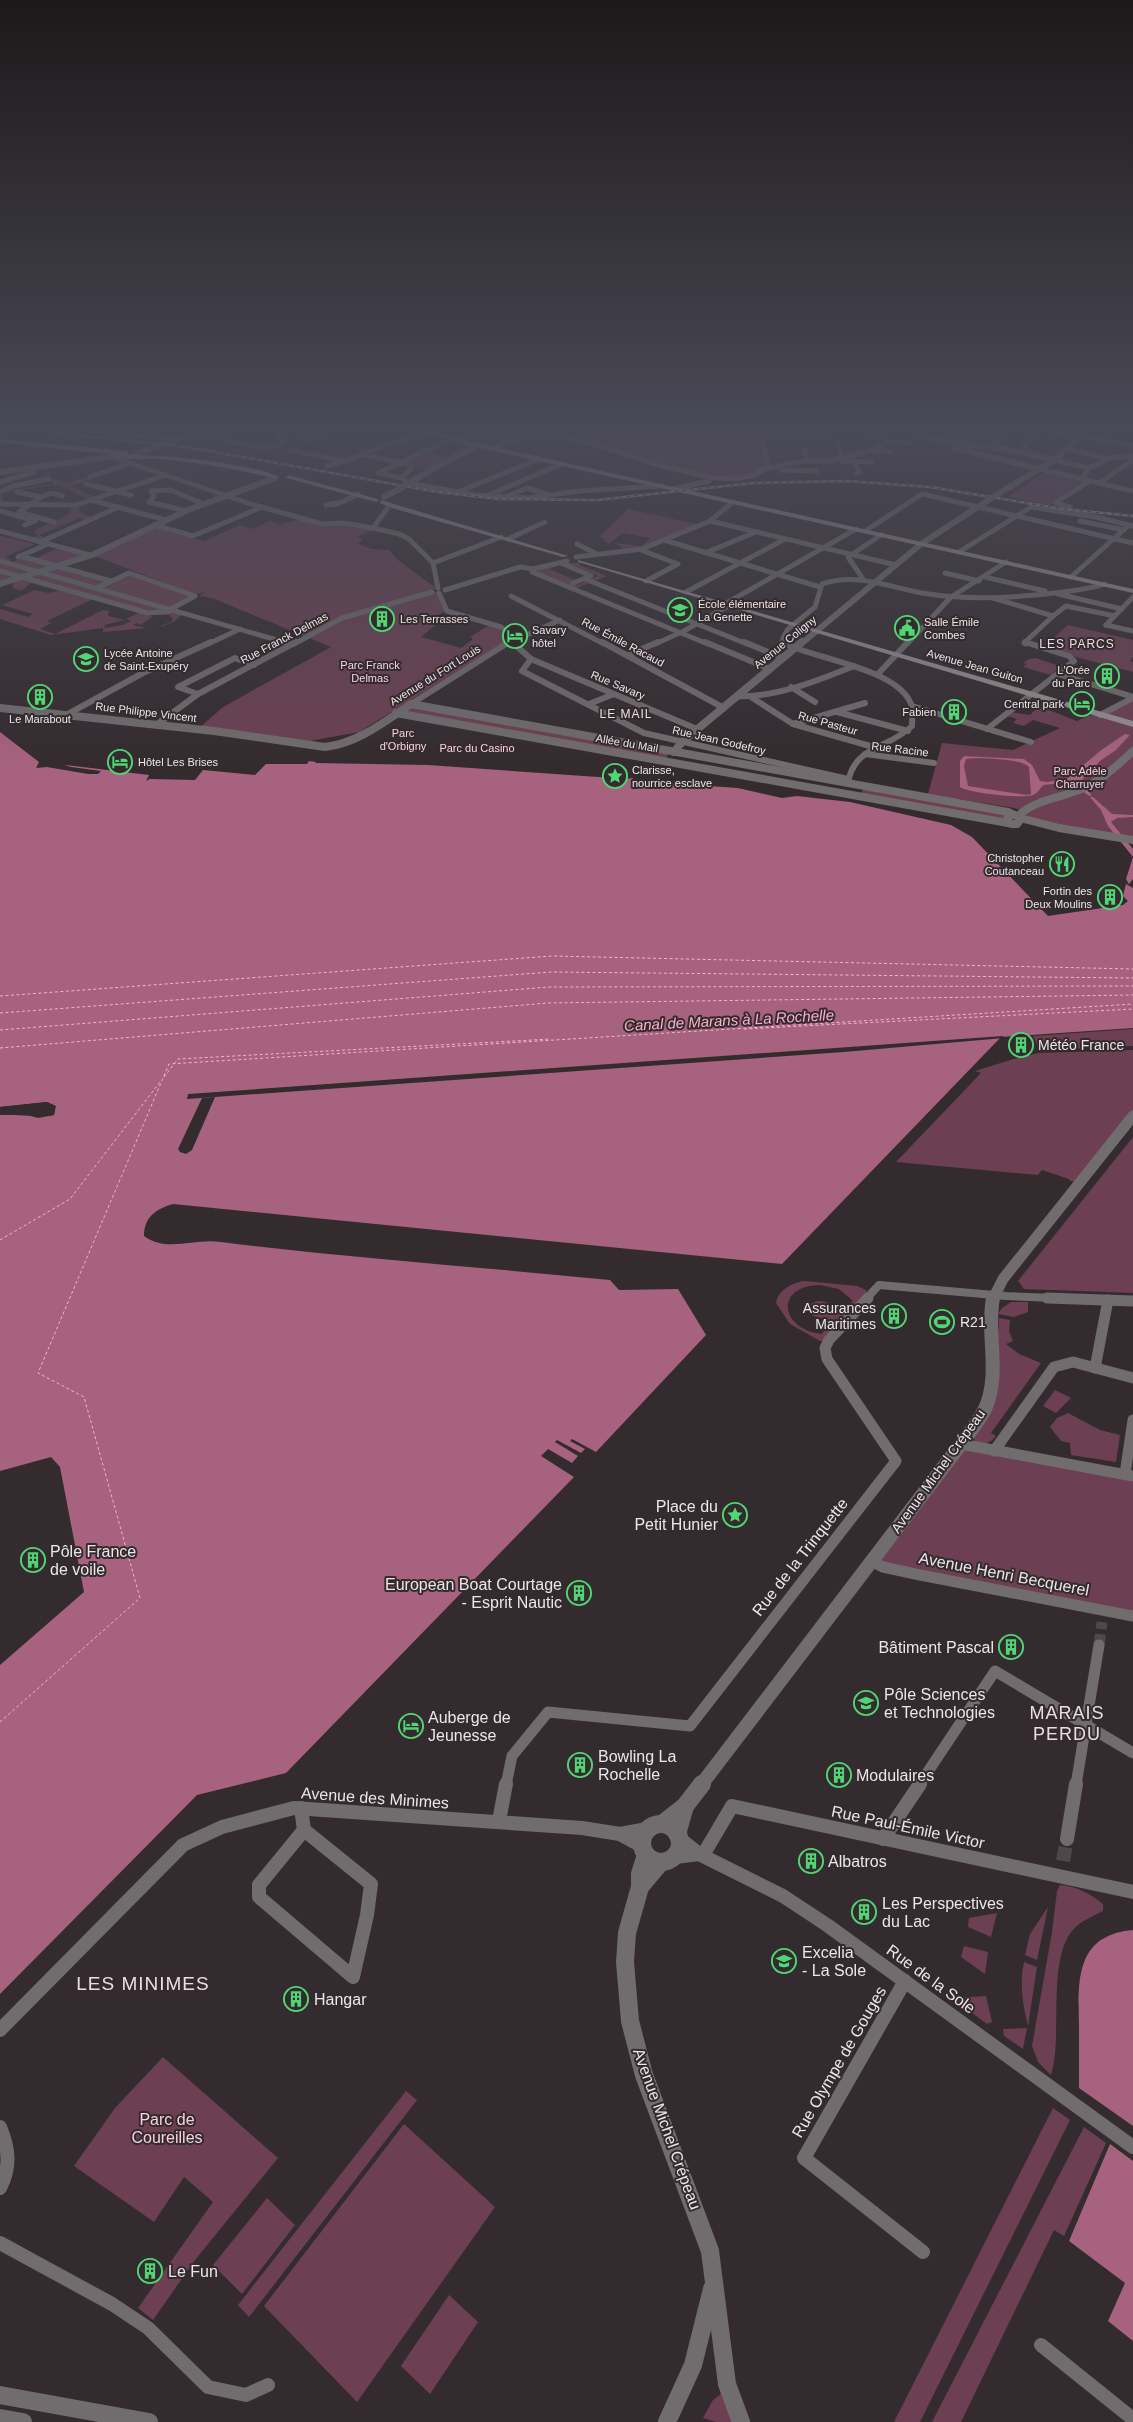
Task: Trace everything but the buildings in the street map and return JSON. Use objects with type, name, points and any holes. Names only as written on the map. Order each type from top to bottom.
[{"type":"main road","points":[[507,539],[564,560]]},
{"type":"main road","points":[[899,539],[1133,590]]},
{"type":"main road","name":"Avenue Jean Guiton","points":[[564,560],[578,560],[1133,724]]},
{"type":"street","points":[[29,539],[90,555]]},
{"type":"street","points":[[40,542],[47,539]]},
{"type":"street","points":[[0,584],[58,567],[124,539]]},
{"type":"street","points":[[409,539],[433,563],[447,612],[501,626],[508,632],[511,641],[531,659]]},
{"type":"street","points":[[433,563],[501,539]]},
{"type":"street","points":[[705,552],[738,539]]},
{"type":"street","points":[[785,539],[896,565]]},
{"type":"street","points":[[686,592],[785,539]]},
{"type":"street","points":[[628,655],[697,624],[777,574],[839,539]]},
{"type":"street","points":[[863,579],[848,556],[875,539]]},
{"type":"street","name":"Avenue Coligny","points":[[667,762],[682,742],[696,729],[929,539]]},
{"type":"street","points":[[959,552],[980,539]]},
{"type":"street","points":[[1114,539],[1133,543]]},
{"type":"street","points":[[1071,577],[1114,539]]},
{"type":"street","points":[[578,560],[598,555],[641,550],[664,540],[820,587]]},
{"type":"street","points":[[3,562],[48,544]]},
{"type":"street","points":[[576,544],[598,555]]},
{"type":"street","points":[[641,550],[678,564],[646,581]]},
{"type":"street","points":[[20,556],[111,581]]},
{"type":"street","points":[[441,590],[520,567],[533,569],[564,560],[591,576],[573,584]]},
{"type":"street","points":[[3,562],[293,644]]},
{"type":"street","points":[[878,674],[953,596],[1006,562]]},
{"type":"street","points":[[533,569],[532,572],[770,669]]},
{"type":"street","points":[[0,571],[148,613],[173,610],[195,596],[134,574],[125,574],[97,588]]},
{"type":"street","points":[[945,572],[979,581]]},
{"type":"street","points":[[985,577],[1122,609]]},
{"type":"street","points":[[585,579],[784,658]]},
{"type":"street","points":[[820,587],[830,580],[863,579],[923,594],[992,596],[1054,593],[1104,584]]},
{"type":"street","points":[[820,587],[820,602],[812,612],[785,632],[782,640],[783,644],[878,674],[901,691],[912,706],[912,726],[908,731],[902,736],[864,754],[854,762],[848,781]]},
{"type":"street","name":"Rue Franck Delmas","points":[[156,725],[198,694],[353,614],[441,590]]},
{"type":"street","name":"Rue Émile Racaud","points":[[511,596],[628,655],[724,708]]},
{"type":"street","points":[[992,596],[1000,601],[1053,616]]},
{"type":"street","points":[[1133,597],[1106,625],[1133,631]]},
{"type":"street","points":[[148,613],[162,606]]},
{"type":"street","points":[[987,729],[1058,674],[1074,659],[1024,643],[1053,616],[1068,606],[1115,616]]},
{"type":"street","name":"Avenue du Fort Louis","points":[[371,729],[511,641],[560,620]]},
{"type":"street","points":[[66,715],[147,671],[240,629]]},
{"type":"street","points":[[198,694],[178,686],[235,658],[254,665]]},
{"type":"street","name":"Rue Savary","points":[[531,659],[696,729]]},
{"type":"street","name":"Rue Jean Godefroy","points":[[531,659],[522,671],[644,733],[848,781]]},
{"type":"street","points":[[737,696],[751,697],[854,666]]},
{"type":"street","points":[[1058,674],[1133,697]]},
{"type":"street","points":[[791,686],[815,702]]},
{"type":"street","points":[[589,704],[614,694]]},
{"type":"street","name":"Rue Pasteur","points":[[751,697],[793,724],[877,748]]},
{"type":"street","points":[[1100,714],[1133,697]]},
{"type":"street","points":[[793,724],[865,703]]},
{"type":"street","name":"Allée du Mail","points":[[411,704],[674,752],[848,781],[860,785],[1008,812],[1014,818]]},
{"type":"street","points":[[912,706],[1031,742]]},
{"type":"street","name":"Rue Philippe Vincent","points":[[1,709],[156,725],[325,747],[343,745],[358,739],[371,729]]},
{"type":"street","points":[[837,712],[908,731]]},
{"type":"street","name":"Allée du Mail","points":[[396,713],[855,796],[1014,818]]},
{"type":"street","points":[[1014,818],[1026,808],[1083,788],[1133,750]]},
{"type":"street","name":"Rue Racine","points":[[864,754],[934,763]]},
{"type":"street","points":[[855,796],[860,785]]},
{"type":"street","points":[[1014,818],[1131,840]]},
{"type":"street","name":"Avenue Michel Crépeau","points":[[656,1855],[643,1834],[685,1806],[961,1444],[985,1408],[993,1381],[990,1315],[994,1295],[1003,1279],[1133,1116]]},
{"type":"street","name":"Rue de la Trinquette","points":[[499,1822],[512,1756],[548,1712],[690,1726],[896,1461],[827,1358],[825,1348],[829,1340],[879,1285],[994,1295]]},
{"type":"street","points":[[994,1295],[1133,1301]]},
{"type":"street","points":[[1095,1368],[1108,1300]]},
{"type":"street","points":[[994,1451],[1054,1367],[1073,1362],[1133,1378]]},
{"type":"street","points":[[961,1444],[1129,1475],[1133,1420]]},
{"type":"street","name":"Avenue Henri Becquerel","points":[[871,1561],[882,1567],[1133,1616]]},
{"type":"street","points":[[1067,1839],[1098,1645]]},
{"type":"street","points":[[883,1839],[995,1671],[1133,1753]]},
{"type":"street","name":"Avenue Michel Crépeau","points":[[685,1806],[678,1836],[680,1848],[656,1855],[640,1887],[627,1933],[625,1962],[630,2020],[644,2075],[710,2251],[727,2384],[741,2422]]},
{"type":"street","name":"Rue Paul-Émile Victor","points":[[701,1855],[732,1806],[1133,1892]]},
{"type":"street","name":"Avenue des Minimes","points":[[0,2030],[183,1844],[222,1827],[294,1808],[301,1808],[582,1828],[620,1834],[654,1827]]},
{"type":"street","points":[[301,1808],[304,1830],[371,1884],[369,1906],[354,1977],[259,1897],[259,1885],[304,1830]]},
{"type":"street","points":[[654,1827],[671,1827],[678,1836]]},
{"type":"street","name":"Avenue des Minimes","points":[[620,1834],[656,1855]]},
{"type":"street","name":"Rue de la Sole","points":[[678,1836],[701,1855],[783,1896],[827,1925],[1133,2147]]},
{"type":"street","points":[[656,1855],[701,1855]]},
{"type":"street","name":"Rue Olympe de Gouges","points":[[905,1981],[804,2158],[923,2252]]},
{"type":"street","points":[[0,2127],[8,2145],[9,2156],[8,2171],[0,2188]]},
{"type":"street","points":[[0,2243],[112,2304],[148,2328],[208,2387],[246,2395],[268,2385]]},
{"type":"street","name":"Avenue Michel Crépeau","points":[[666,2422],[693,2364],[714,2282]]},
{"type":"street","points":[[1041,2346],[1133,2419]]},
{"type":"street","points":[[0,2395],[149,2422]]},
{"type":"street","points":[[0,2418],[23,2422]]},
{"type":"green space","points":[[0,539],[13,539],[35,544],[5,557],[12,560],[9,561],[12,563],[22,558],[20,556],[24,554],[37,558],[60,547],[90,555],[60,566],[111,581],[125,574],[195,596],[171,608],[184,613],[172,622],[161,626],[157,627],[171,622],[173,619],[169,615],[149,615],[152,617],[141,625],[137,623],[133,625],[147,628],[103,632],[103,628],[51,635],[0,619],[0,609],[28,617],[33,614],[2,605],[35,590],[48,593],[59,591],[31,583],[21,591],[13,588],[13,584],[23,578],[15,577],[0,582]],"holes":[[[95,598],[140,612],[126,619],[131,621],[122,625],[104,628],[105,625],[125,620],[108,616],[109,611],[103,610],[55,634],[40,629],[51,623],[47,621]]]},
{"type":"green space","points":[[29,539],[47,539],[40,542]]},
{"type":"green space","name":"Parc Franck Delmas","points":[[131,539],[196,539],[204,541],[208,539],[363,539],[358,544],[372,549],[389,550],[398,560],[436,588],[431,591],[439,593],[447,611],[439,614],[438,623],[421,637],[461,648],[473,639],[470,637],[491,624],[506,633],[508,640],[359,732],[310,741],[199,728],[223,707],[331,647],[212,598],[199,596],[205,592],[194,594],[95,556]]},
{"type":"green space","points":[[603,539],[615,539],[609,544]]},
{"type":"green space","points":[[649,539],[667,539],[642,549],[628,551],[614,543],[642,546]]},
{"type":"green space","points":[[568,563],[580,563],[579,565],[607,576],[574,589],[532,572]],"holes":[[[560,565],[574,566],[598,576],[577,585],[570,582],[575,580],[550,569]]]},
{"type":"green space","points":[[1068,625],[1133,640],[1133,657],[1130,661],[1133,662],[1133,672],[1042,648]]},
{"type":"green space","points":[[1036,658],[1056,665],[1063,664],[1051,675],[1023,667],[1027,664],[1023,663],[1029,659]]},
{"type":"green space","name":"Parc Adèle Charruyer","points":[[1133,699],[1133,839],[1030,821],[1022,811],[1014,808],[928,794],[942,743],[1013,750],[1060,728],[1033,720],[1024,726],[1013,723],[1017,719],[1004,715],[1009,712],[1030,715],[1038,707],[1041,707],[1077,721],[1088,716],[1103,714]]},
{"type":"green space","points":[[411,706],[670,752],[664,761],[402,713]]},
{"type":"green space","points":[[864,788],[1005,813],[1001,822],[860,795]]},
{"type":"green space","points":[[1133,1029],[1133,1046],[1040,1050],[1033,1036]]},
{"type":"green space","points":[[1133,1050],[1133,1116],[1079,1182],[1070,1181],[1042,1170],[1038,1175],[896,1162],[981,1073],[975,1071],[1039,1053]]},
{"type":"green space","points":[[1133,1137],[1133,1293],[1024,1289],[1018,1281]]},
{"type":"green space","points":[[800,1282],[857,1286],[866,1290],[867,1293],[824,1341],[820,1341],[790,1324],[776,1303],[777,1298],[783,1291],[791,1285]],"holes":[[[820,1285],[839,1289],[853,1301],[840,1310],[834,1310],[824,1301],[817,1301],[811,1304],[809,1311],[813,1316],[827,1319],[828,1323],[822,1334],[808,1331],[798,1325],[791,1317],[788,1308],[789,1300],[795,1293],[805,1287]]]},
{"type":"green space","points":[[1011,1302],[1028,1302],[1028,1312],[1014,1317],[998,1314],[1002,1308]]},
{"type":"green space","points":[[999,1318],[1010,1320],[1009,1331],[1013,1341],[1006,1344],[1019,1354],[1041,1363],[991,1433],[996,1436],[987,1443],[981,1443],[975,1441],[974,1438],[999,1327]]},
{"type":"green space","points":[[1055,1390],[1071,1398],[1056,1413],[1043,1406]]},
{"type":"green space","points":[[1068,1413],[1100,1430],[1120,1435],[1116,1462],[1071,1455],[1070,1443],[1061,1441],[1050,1427],[1057,1418]]},
{"type":"green space","points":[[961,1444],[1133,1476],[1133,1616],[883,1567],[876,1554]]},
{"type":"green space","points":[[1060,1885],[1083,1891],[1093,1897],[1103,1904],[1103,1911],[1079,1924],[1068,1936],[1062,1953],[1058,1973],[1056,2038],[1051,2075],[1038,2062],[1032,2046],[1052,1932],[1057,1891]]},
{"type":"green space","points":[[1048,1907],[1037,1960],[1025,1955],[1030,1934]]},
{"type":"green space","points":[[997,1913],[991,1937],[968,1927],[969,1918]]},
{"type":"green space","points":[[964,1946],[988,1952],[985,1974],[961,1957]]},
{"type":"green space","points":[[1024,1962],[1037,1967],[1028,2026],[1022,1986]]},
{"type":"green space","points":[[986,1996],[992,2022],[987,2024],[952,1998]]},
{"type":"green space","points":[[1027,2028],[1023,2049],[1004,2036],[1003,2029]]},
{"type":"green space","name":"Parc de Coureilles","points":[[163,2057],[278,2158],[195,2260],[153,2320],[138,2308],[213,2202],[184,2177],[154,2222],[74,2166],[115,2108]]},
{"type":"green space","points":[[406,2091],[417,2100],[249,2317],[238,2305]]},
{"type":"green space","points":[[1053,2108],[1070,2120],[920,2422],[894,2422]]},
{"type":"green space","points":[[404,2124],[495,2207],[357,2402],[264,2306]]},
{"type":"green space","points":[[1084,2127],[1106,2143],[1064,2236],[1054,2230],[961,2422],[932,2422]]},
{"type":"green space","points":[[267,2198],[295,2225],[242,2294],[213,2265]]},
{"type":"green space","points":[[449,2295],[478,2322],[430,2394],[401,2366]]},
{"type":"green space","points":[[722,2393],[734,2422],[716,2422],[703,2418],[713,2400]]},
{"type":"water","name":"Canal de Marans à La Rochelle","points":[[0,722],[49,763],[149,775],[146,781],[150,779],[195,780],[203,770],[255,775],[266,764],[307,764],[309,761],[315,763],[428,765],[632,778],[636,781],[738,788],[782,798],[797,796],[850,802],[951,825],[972,837],[1048,916],[1123,905],[1128,901],[1123,896],[1126,884],[1133,888],[1133,1028],[1001,1037],[782,1264],[173,1204],[156,1211],[146,1224],[144,1236],[162,1244],[211,1241],[366,1258],[610,1280],[619,1290],[678,1289],[706,1335],[596,1452],[572,1439],[570,1441],[585,1449],[581,1453],[557,1440],[555,1442],[578,1456],[572,1463],[548,1449],[541,1456],[574,1477],[286,1773],[197,1795],[0,1994],[0,1665],[84,1592],[60,1467],[51,1457],[0,1471],[0,1115],[54,1115],[55,1106],[47,1102],[0,1107]],"holes":[[[215,1097],[192,1150],[186,1154],[178,1149],[202,1098]]]},
{"type":"water","points":[[1125,734],[1130,735],[1116,750],[1100,761],[1082,780],[1082,785],[1092,795],[1089,796],[1071,782],[1044,785],[1035,794],[1027,796],[984,793],[960,787],[960,761],[964,756],[1024,759],[1032,765],[1040,781],[1047,782],[1067,779],[1100,751]],"holes":[[[966,759],[999,759],[1025,764],[1029,767],[1031,794],[968,786],[964,766]]]},
{"type":"water","points":[[1090,797],[1093,797],[1112,814],[1133,815],[1133,817],[1117,818],[1111,822],[1133,849],[1133,857],[1108,826],[1101,810]]},
{"type":"water","points":[[1133,857],[1133,879],[1129,884],[1126,879]]},
{"type":"water","points":[[1133,1930],[1133,2126],[1079,2088],[1079,1993],[1080,1977],[1090,1951],[1100,1941],[1114,1934]]},
{"type":"water","points":[[1110,2144],[1133,2161],[1133,2341],[1108,2321],[1125,2283],[1069,2241]]},
{"type":"pier","points":[[0,719],[49,760],[71,767],[101,771],[98,774],[88,774],[47,767],[36,768],[39,762],[0,732]]},
{"type":"pier","points":[[1003,1036],[1004,1038],[844,1052],[187,1099],[188,1094]]},
{"type":"pier","points":[[47,1102],[56,1106],[54,1115],[38,1118],[23,1114],[0,1115],[0,1113],[23,1112],[38,1115],[52,1113],[53,1107],[47,1105],[0,1110],[0,1107]]},
{"type":"ferry route","points":[[0,996],[552,956],[1133,969]]},
{"type":"ferry route","points":[[0,1013],[551,972],[1133,978]]},
{"type":"ferry route","points":[[0,1030],[549,987],[1133,986]]},
{"type":"ferry route","points":[[0,1048],[548,1003],[1133,995]]},
{"type":"ferry route","points":[[174,1064],[1133,1004]]},
{"type":"ferry route","points":[[744,1029],[1133,1009]]},
{"type":"ferry route","points":[[174,1064],[178,1059],[551,1039]]},
{"type":"ferry route","points":[[0,1722],[140,1598],[84,1397],[38,1373],[169,1064],[174,1064]]},
{"type":"ferry route","points":[[164,1077],[174,1064]]},
{"type":"ferry route","points":[[0,1240],[70,1199],[160,1082]]},
{"type":"tunnel","points":[[1099,1645],[1102,1622]]},
{"type":"tunnel","points":[[1063,1861],[1067,1839]]},
{"type":"place","name":"École élémentaire La Genette","points":[[680,610]]},
{"type":"place","name":"Les Terrasses","points":[[382,619]]},
{"type":"place","name":"Salle Émile Combes","points":[[907,628]]},
{"type":"place","name":"Savary hôtel","points":[[515,636]]},
{"type":"place","name":"Lycée Antoine de Saint-Exupéry","points":[[86,659]]},
{"type":"place","name":"L'Orée du Parc","points":[[1107,676]]},
{"type":"place","name":"Le Marabout","points":[[40,697]]},
{"type":"place","name":"Central park","points":[[1082,704]]},
{"type":"place","name":"Fabien","points":[[954,712]]},
{"type":"place","name":"Hôtel Les Brises","points":[[120,762]]},
{"type":"place","name":"Clarisse, nourrice esclave","points":[[615,776]]},
{"type":"place","name":"Christopher Coutanceau","points":[[1062,864]]},
{"type":"place","name":"Fortin des Deux Moulins","points":[[1110,897]]},
{"type":"place","name":"Météo France","points":[[1021,1045]]},
{"type":"place","name":"Assurances Maritimes","points":[[894,1316]]},
{"type":"place","name":"R21","points":[[942,1322]]},
{"type":"place","name":"Place du Petit Hunier","points":[[735,1515]]},
{"type":"place","name":"Pôle France de voile","points":[[33,1560]]},
{"type":"place","name":"European Boat Courtage - Esprit Nautic","points":[[579,1593]]},
{"type":"place","name":"Bâtiment Pascal","points":[[1011,1647]]},
{"type":"place","name":"Pôle Sciences et Technologies","points":[[866,1703]]},
{"type":"place","name":"Auberge de Jeunesse","points":[[411,1726]]},
{"type":"place","name":"Bowling La Rochelle","points":[[580,1765]]},
{"type":"place","name":"Modulaires","points":[[839,1775]]},
{"type":"place","name":"Albatros","points":[[811,1861]]},
{"type":"place","name":"Les Perspectives du Lac","points":[[864,1912]]},
{"type":"place","name":"Excelia - La Sole","points":[[784,1961]]},
{"type":"place","name":"Hangar","points":[[296,1999]]},
{"type":"place","name":"Le Fun","points":[[150,2271]]},
{"type":"district","name":"LES PARCS","points":[[1077,644]]},
{"type":"district","name":"LE MAIL","points":[[626,714]]},
{"type":"district","name":"MARAIS PERDU","points":[[1067,1724]]},
{"type":"district","name":"LES MINIMES","points":[[143,1983]]},
{"type":"park label","name":"Parc d'Orbigny","points":[[403,739]]},
{"type":"park label","name":"Parc du Casino","points":[[477,748]]}]
